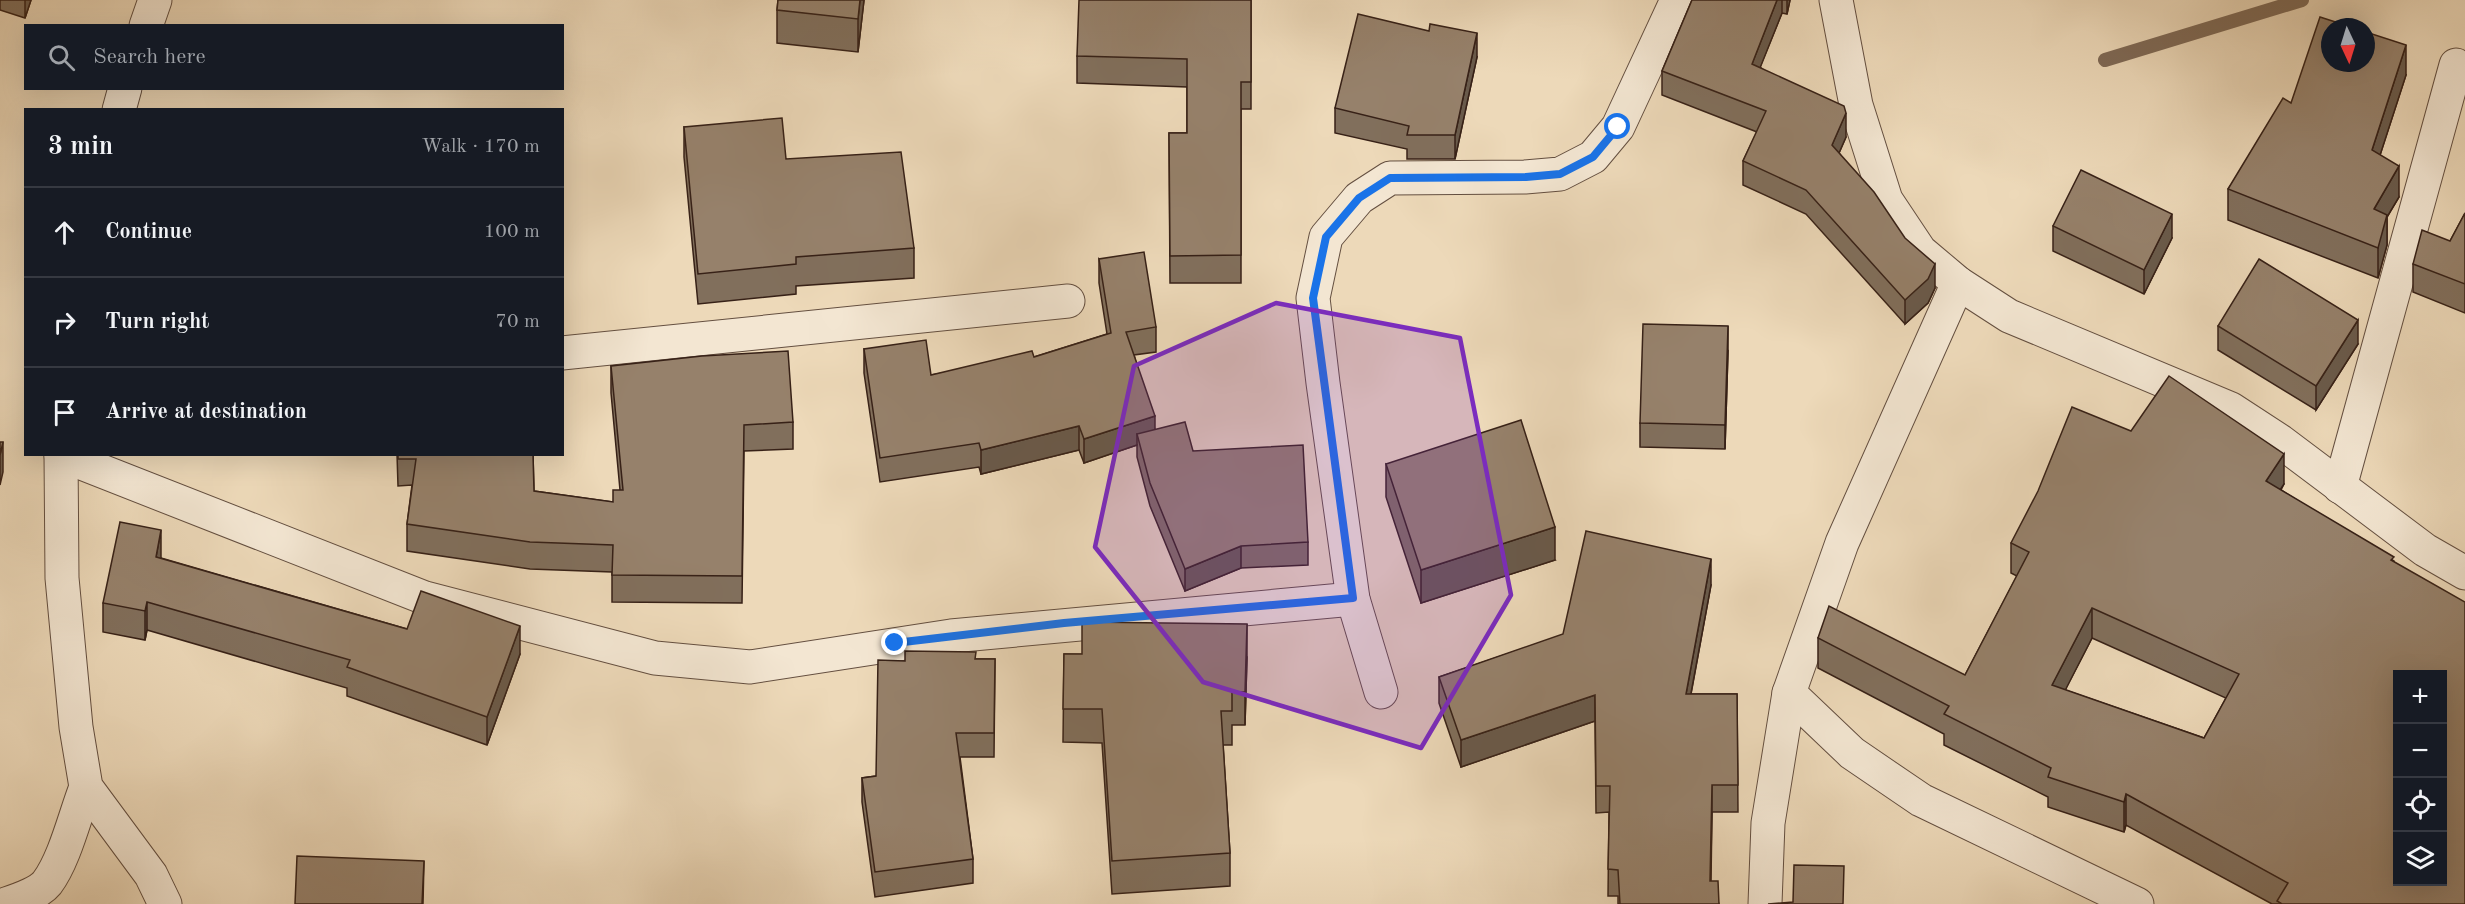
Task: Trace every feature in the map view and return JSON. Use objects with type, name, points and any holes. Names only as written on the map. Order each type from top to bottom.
[{"type":"street","points":[[147,24],[155,0]]},
{"type":"street","points":[[1381,692],[1353,598],[1313,298],[1326,237],[1359,198],[1390,178],[1526,177],[1560,174],[1593,157],[1618,127],[1677,0]]},
{"type":"street","points":[[1836,0],[1856,105],[1886,200],[1920,251],[1958,283],[2009,316],[2231,410],[2280,441],[2425,550],[2465,573]]},
{"type":"street","points":[[2340,487],[2456,65]]},
{"type":"street","points":[[119,108],[124,90]]},
{"type":"street","points":[[1765,904],[1768,823],[1789,693],[1842,543],[1958,283]]},
{"type":"street","points":[[564,353],[1068,301]]},
{"type":"street","points":[[61,456],[62,578],[75,727],[86,787],[151,875],[165,904]]},
{"type":"street","points":[[64,456],[425,598],[655,658],[750,667],[951,636],[1353,598]]},
{"type":"street","points":[[1789,693],[1852,753],[1921,801],[2137,904]]},
{"type":"street","points":[[6,904],[46,884],[61,854],[86,787]]},
{"type":"highlighted area","points":[[1276,303],[1460,338],[1511,595],[1421,748],[1203,682],[1095,547],[1134,366]]},
{"type":"building","points":[[778,0],[860,0],[858,19],[777,10]]},
{"type":"building","points":[[1079,0],[1251,0],[1251,82],[1241,82],[1241,255],[1170,256],[1169,133],[1187,133],[1187,59],[1077,56]]},
{"type":"building","points":[[1692,0],[1777,0],[1752,64],[1844,106],[1846,113],[1832,145],[1874,192],[1905,238],[1935,264],[1928,279],[1905,300],[1806,190],[1743,161],[1766,111],[1662,71]]},
{"type":"building","points":[[1358,14],[1429,31],[1430,24],[1477,33],[1455,135],[1407,135],[1409,126],[1335,108]]},
{"type":"building","points":[[2320,17],[2323,18],[2321,18],[2321,72],[2375,72],[2375,35],[2406,45],[2372,150],[2399,166],[2374,209],[2387,215],[2378,248],[2228,189],[2283,98],[2291,103]]},
{"type":"building","points":[[782,118],[786,159],[901,152],[914,248],[796,257],[796,264],[698,274],[684,127]]},
{"type":"building","points":[[2081,170],[2172,214],[2144,270],[2053,226]]},
{"type":"building","points":[[2465,213],[2465,284],[2413,264],[2422,230],[2450,241]]},
{"type":"building","points":[[1144,252],[1156,327],[1126,332],[1155,416],[1084,439],[1079,426],[981,450],[979,443],[880,458],[864,349],[926,340],[931,375],[1032,351],[1034,357],[1111,333],[1099,259]]},
{"type":"building","points":[[2259,259],[2358,320],[2316,386],[2218,326]]},
{"type":"building","points":[[1643,324],[1728,326],[1725,425],[1640,423]]},
{"type":"building","points":[[788,351],[793,422],[744,425],[742,576],[612,575],[613,545],[530,542],[407,524],[416,459],[398,459],[398,456],[533,456],[534,491],[613,502],[613,490],[623,490],[611,366],[702,356]]},
{"type":"building","points":[[2169,376],[2284,454],[2266,481],[2394,557],[2391,560],[2465,602],[2465,904],[2282,904],[2277,901],[2288,883],[2126,794],[2124,802],[2048,777],[2051,768],[1944,714],[1949,706],[1818,638],[1829,606],[1965,675],[2029,552],[2011,543],[2038,491],[2072,407],[2131,431]],"holes":[[[2092,608],[2239,674],[2204,738],[2052,685]]]},
{"type":"building","points":[[1521,420],[1555,527],[1421,570],[1386,464]]},
{"type":"building","points":[[1185,422],[1193,451],[1303,445],[1308,542],[1241,546],[1185,569],[1150,483],[1137,434]]},
{"type":"building","points":[[120,522],[161,530],[156,557],[407,629],[421,591],[520,626],[487,717],[347,667],[350,660],[147,602],[145,611],[103,603]]},
{"type":"building","points":[[1586,531],[1711,559],[1686,694],[1737,694],[1738,785],[1712,785],[1710,881],[1718,881],[1719,904],[1620,904],[1618,870],[1608,869],[1610,786],[1596,786],[1595,695],[1461,740],[1439,677],[1563,634]]},
{"type":"building","points":[[1082,622],[1247,624],[1245,692],[1232,692],[1232,711],[1221,711],[1230,853],[1112,861],[1102,709],[1063,709],[1064,654],[1082,654]]},
{"type":"building","points":[[905,651],[976,652],[975,659],[995,659],[994,733],[956,733],[973,859],[875,872],[862,778],[876,776],[878,660],[905,661]]},
{"type":"building","points":[[297,856],[424,861],[422,904],[295,904]]},
{"type":"building","points":[[1794,865],[1844,866],[1843,904],[1768,904],[1793,902]]},
{"type":"waterway","points":[[2105,60],[2302,0]]},
{"type":"route","points":[[895,643],[1064,623],[1353,598],[1313,298],[1326,237],[1359,198],[1390,178],[1526,177],[1560,174],[1593,157],[1618,127]]}]
